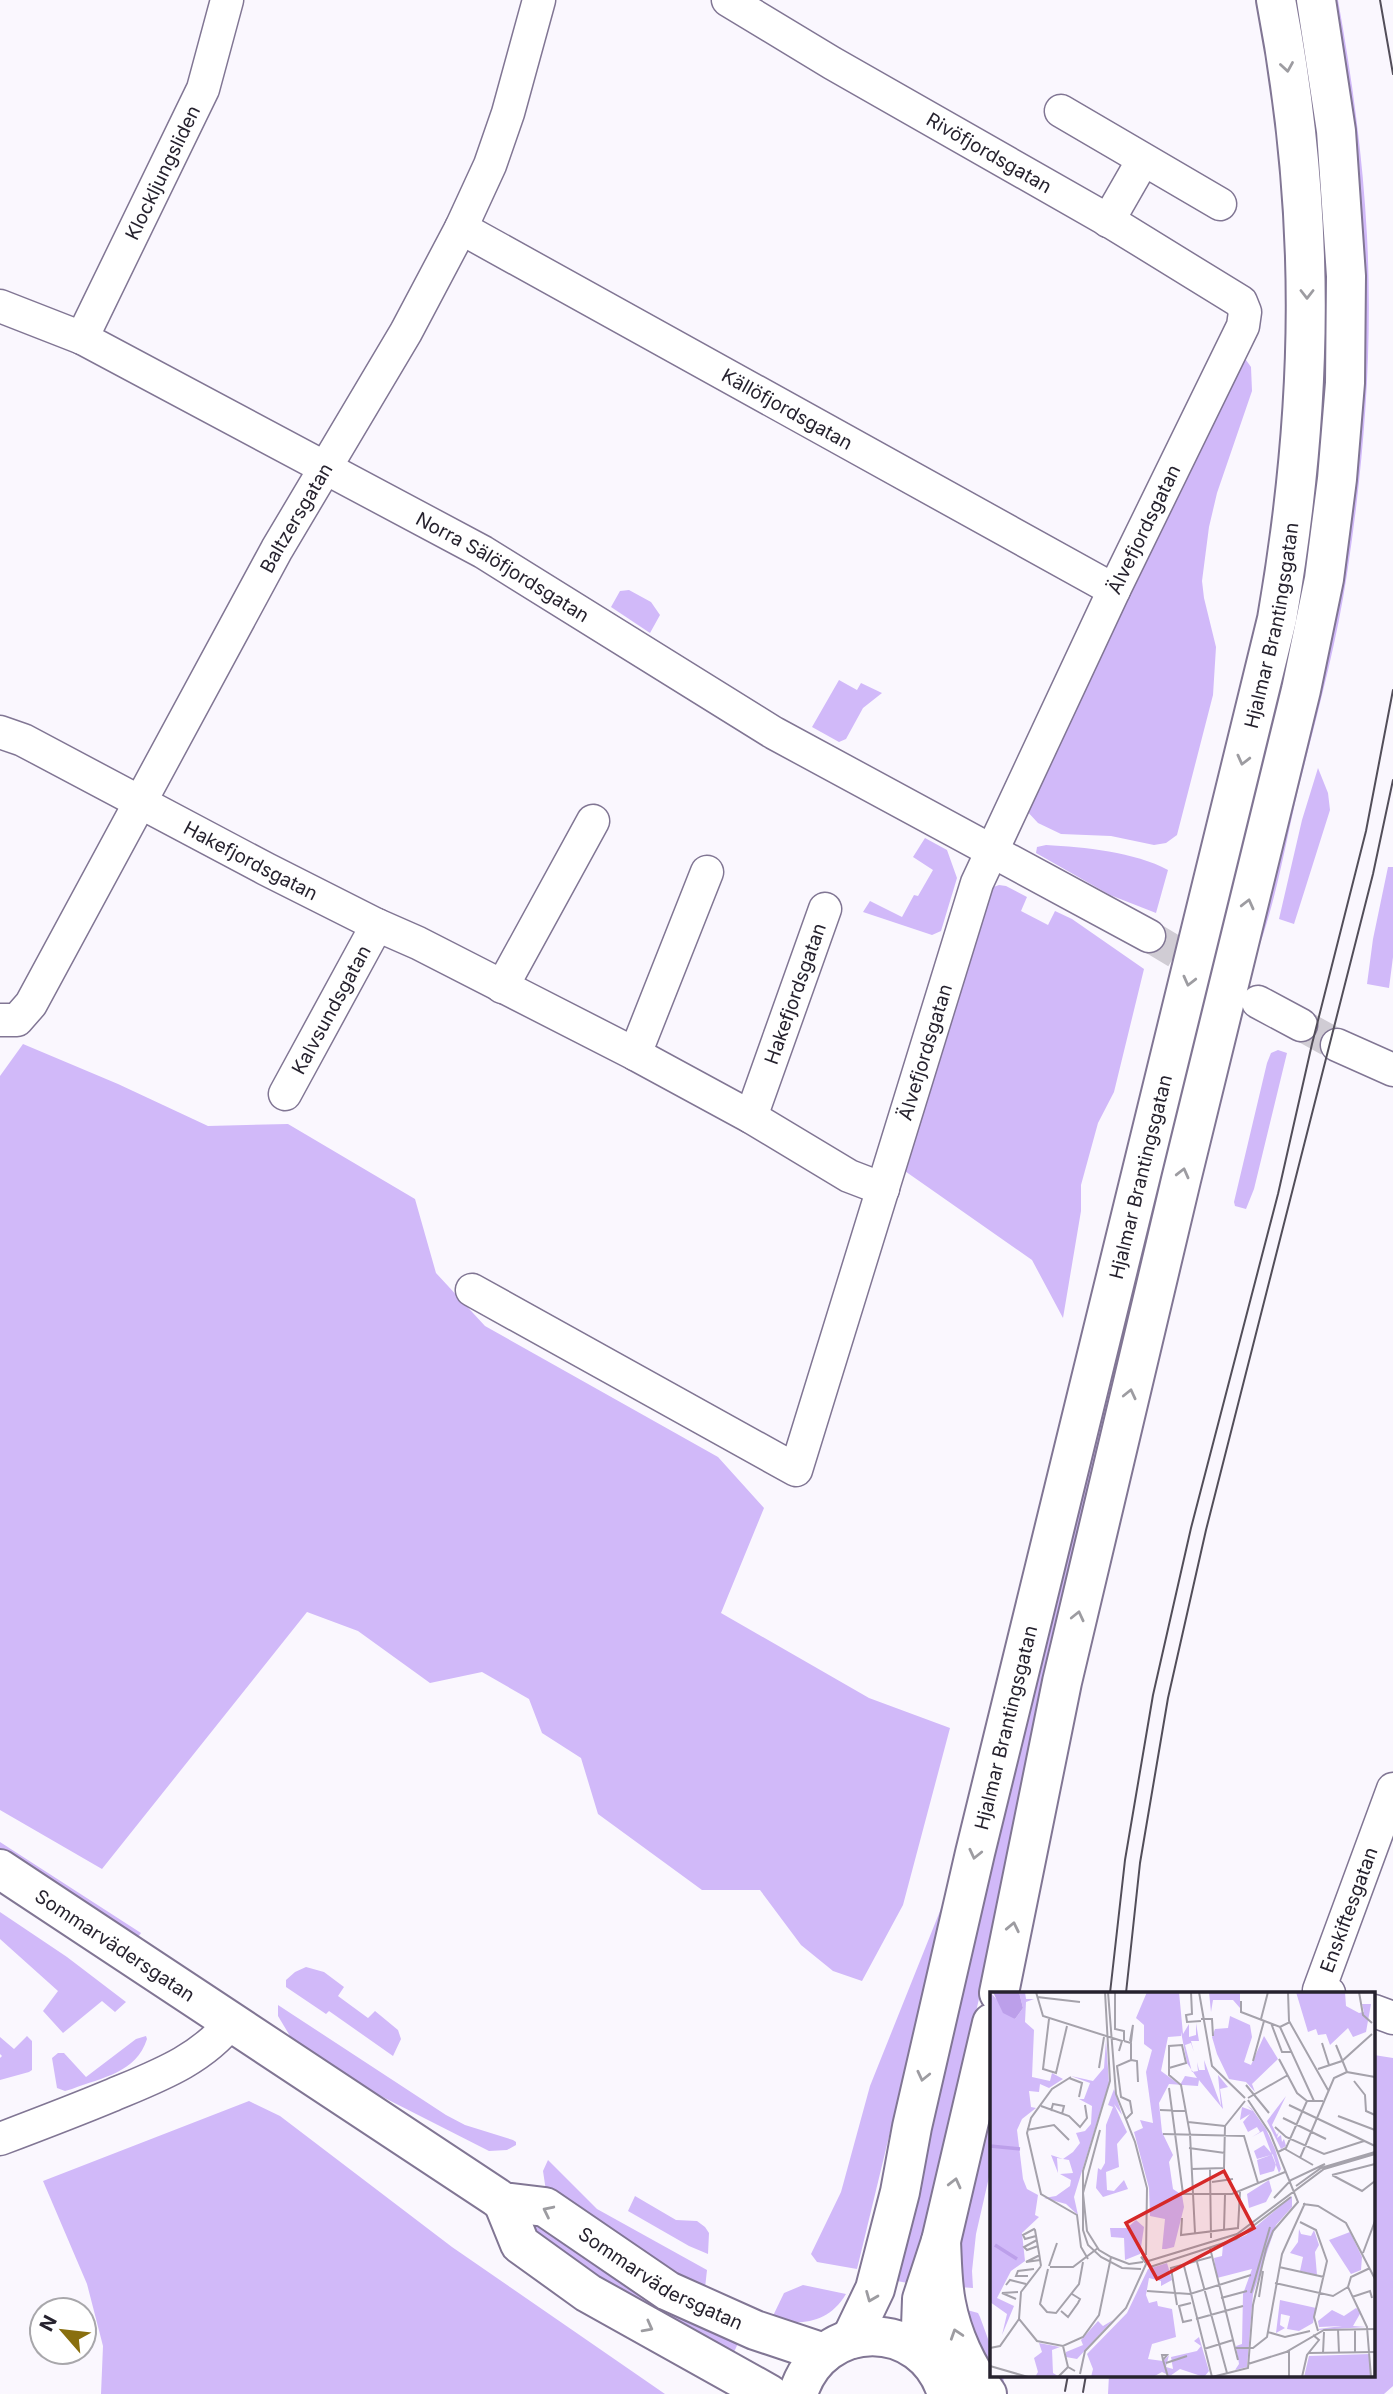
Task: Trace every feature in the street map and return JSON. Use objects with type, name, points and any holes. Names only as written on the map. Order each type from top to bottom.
[{"type":"main road","name":"Hjalmar Brantingsgatan","points":[[798,2394],[805,2375],[838,2346],[875,2289],[900,2192],[912,2127],[972,1866],[1279,606],[1292,528],[1301,440],[1307,314],[1301,174],[1276,0]]},
{"type":"main road","name":"Hjalmar Brantingsgatan","points":[[999,1992],[1062,1682],[1301,690],[1324,579],[1337,480],[1345,383],[1346,276],[1336,131],[1316,0]]},
{"type":"main road","name":"Sommarvädersgatan","points":[[0,1869],[503,2202],[545,2207],[668,2291],[755,2330],[795,2345],[838,2346]]},
{"type":"main road","points":[[928,2359],[921,2327],[922,2299],[941,2241],[990,2032]]},
{"type":"main road","points":[[503,2202],[520,2244],[588,2293],[769,2394]]},
{"type":"main road","points":[[941,2241],[946,2303],[958,2342],[974,2376],[987,2394]]},
{"type":"main road","points":[[838,2346],[874,2336],[909,2345],[928,2359],[938,2372],[947,2394]]},
{"type":"street","name":"Klockljungsliden","points":[[82,338],[203,89],[227,0]]},
{"type":"street","name":"Baltzersgatan","points":[[8,1020],[31,1004],[277,549],[406,332],[461,228],[508,113],[539,0]]},
{"type":"street","name":"Rivöfjordsgatan","points":[[728,0],[842,69],[1108,221],[1241,302],[1245,312]]},
{"type":"street","points":[[1061,111],[1220,204]]},
{"type":"street","points":[[1108,221],[1143,160]]},
{"type":"street","name":"Källöfjordsgatan","points":[[461,228],[1114,590]]},
{"type":"street","name":"Norra Sälöfjordsgatan","points":[[0,306],[82,338],[327,466],[493,557],[774,733],[1149,936]]},
{"type":"street","name":"Älvefjordsgatan","points":[[472,1290],[796,1470],[977,883],[1114,590],[1243,326],[1245,312]]},
{"type":"street","name":"Hakefjordsgatan","points":[[0,732],[43,750],[139,803],[635,1054],[751,1117],[849,1176],[883,1189]]},
{"type":"street","points":[[502,987],[593,821]]},
{"type":"street","points":[[635,1054],[707,872]]},
{"type":"street","name":"Hakefjordsgatan","points":[[751,1117],[825,909]]},
{"type":"street","name":"Kalvsundsgatan","points":[[285,1094],[377,925]]},
{"type":"street","points":[[1258,1002],[1301,1025]]},
{"type":"street","points":[[1337,1045],[1393,1070]]},
{"type":"street","name":"Enskiftesgatan","points":[[1324,1992],[1393,1789]]},
{"type":"street","points":[[1376,2012],[1393,2018]]},
{"type":"street","points":[[0,2139],[171,2070],[213,2043],[232,2021]]},
{"type":"shaded area","points":[[1331,0],[1338,0],[1363,177],[1369,278],[1366,405],[1353,532],[1337,628],[1260,944],[1255,942],[1332,619]]},
{"type":"shaded area","points":[[1241,353],[1251,367],[1252,391],[1217,493],[1209,527],[1202,581],[1216,647],[1213,695],[1177,835],[1166,843],[1154,845],[1111,836],[1061,834],[1038,823],[1025,809]]},
{"type":"shaded area","points":[[629,590],[651,602],[660,615],[650,633],[611,607],[620,591]]},
{"type":"shaded area","points":[[839,680],[857,690],[861,683],[882,693],[863,708],[846,739],[839,742],[812,727]]},
{"type":"shaded area","points":[[1318,768],[1328,793],[1330,810],[1294,924],[1279,919],[1302,820]]},
{"type":"shaded area","points":[[925,838],[947,850],[957,878],[941,931],[932,935],[863,912],[870,901],[902,917],[933,870],[913,857]]},
{"type":"shaded area","points":[[1046,845],[1125,855],[1168,870],[1156,913],[1110,895],[1036,853],[1037,847]]},
{"type":"shaded area","points":[[1388,867],[1393,867],[1393,957],[1389,988],[1367,984]]},
{"type":"shaded area","points":[[999,885],[1027,897],[1021,911],[1048,925],[1055,911],[1072,919],[1144,969],[1114,1092],[1098,1123],[1081,1185],[1081,1211],[1063,1318],[1032,1260],[902,1169],[988,889]]},
{"type":"shaded area","points":[[1193,1019],[1205,1022],[913,2284],[897,2281],[945,2058]]},
{"type":"shaded area","points":[[23,1044],[208,1126],[288,1124],[415,1199],[436,1273],[485,1326],[718,1457],[764,1508],[721,1613],[869,1698],[950,1728],[903,1905],[862,1981],[833,1971],[801,1945],[760,1890],[702,1890],[598,1814],[581,1758],[542,1733],[529,1699],[482,1672],[430,1683],[358,1631],[307,1612],[102,1869],[0,1810],[0,1076]]},
{"type":"shaded area","points":[[1278,1050],[1287,1053],[1254,1189],[1246,1209],[1235,1206],[1234,1202],[1267,1063],[1271,1053]]},
{"type":"shaded area","points":[[962,1834],[857,2269],[817,2262],[811,2254],[841,2192],[870,2086],[942,1906]]},
{"type":"shaded area","points":[[0,1842],[141,1933],[138,1937],[0,1851]]},
{"type":"shaded area","points":[[0,1912],[67,1957],[126,2002],[115,2012],[102,2001],[63,2033],[43,2011],[58,1991],[0,1939]]},
{"type":"shaded area","points":[[306,1967],[324,1972],[344,1987],[338,1996],[368,2018],[375,2011],[398,2030],[401,2039],[393,2056],[329,2011],[326,2014],[286,1987],[286,1980]]},
{"type":"shaded area","points":[[278,2005],[446,2115],[465,2125],[513,2140],[516,2145],[507,2150],[489,2151],[363,2087],[293,2041],[278,2016]]},
{"type":"shaded area","points":[[27,2036],[32,2041],[32,2070],[0,2080],[0,2037],[14,2049]]},
{"type":"shaded area","points":[[146,2036],[142,2050],[127,2067],[65,2091],[57,2088],[52,2058],[58,2053],[64,2053],[86,2077],[136,2039]]},
{"type":"shaded area","points":[[1376,2055],[1393,2058],[1393,2386],[1384,2394],[1108,2394],[1109,2376],[1376,2376]]},
{"type":"shaded area","points":[[249,2101],[280,2116],[452,2247],[665,2394],[101,2394],[103,2346],[98,2327],[98,2296],[90,2296],[43,2181]]},
{"type":"shaded area","points":[[990,2112],[990,2173],[976,2234],[973,2288],[959,2287],[959,2238]]},
{"type":"shaded area","points":[[548,2160],[597,2209],[707,2270],[702,2292],[546,2191],[543,2171]]},
{"type":"shaded area","points":[[635,2196],[676,2220],[697,2221],[705,2227],[709,2233],[708,2254],[628,2211]]},
{"type":"shaded area","points":[[524,2210],[741,2337],[734,2352],[675,2326],[537,2238]]},
{"type":"shaded area","points":[[803,2285],[846,2294],[839,2304],[823,2317],[804,2322],[771,2320],[784,2293]]},
{"type":"shaded area","points":[[960,2308],[978,2313],[980,2317],[990,2344],[990,2376],[1003,2376],[1004,2383],[1000,2391],[985,2374],[973,2353]]},
{"type":"tunnel","points":[[1149,936],[1211,973]]},
{"type":"tunnel","points":[[1301,1025],[1337,1045]]},
{"type":"tram line","points":[[1380,0],[1393,74]]},
{"type":"tram line","points":[[1110,1992],[1125,1860],[1153,1695],[1191,1528],[1278,1194],[1312,1044],[1366,831],[1393,690]]},
{"type":"tram line","points":[[1126,1992],[1140,1863],[1168,1698],[1206,1530],[1373,874],[1393,780]]},
{"type":"tram line","points":[[1065,2391],[1068,2376]]},
{"type":"tram line","points":[[1083,2392],[1086,2376]]}]
